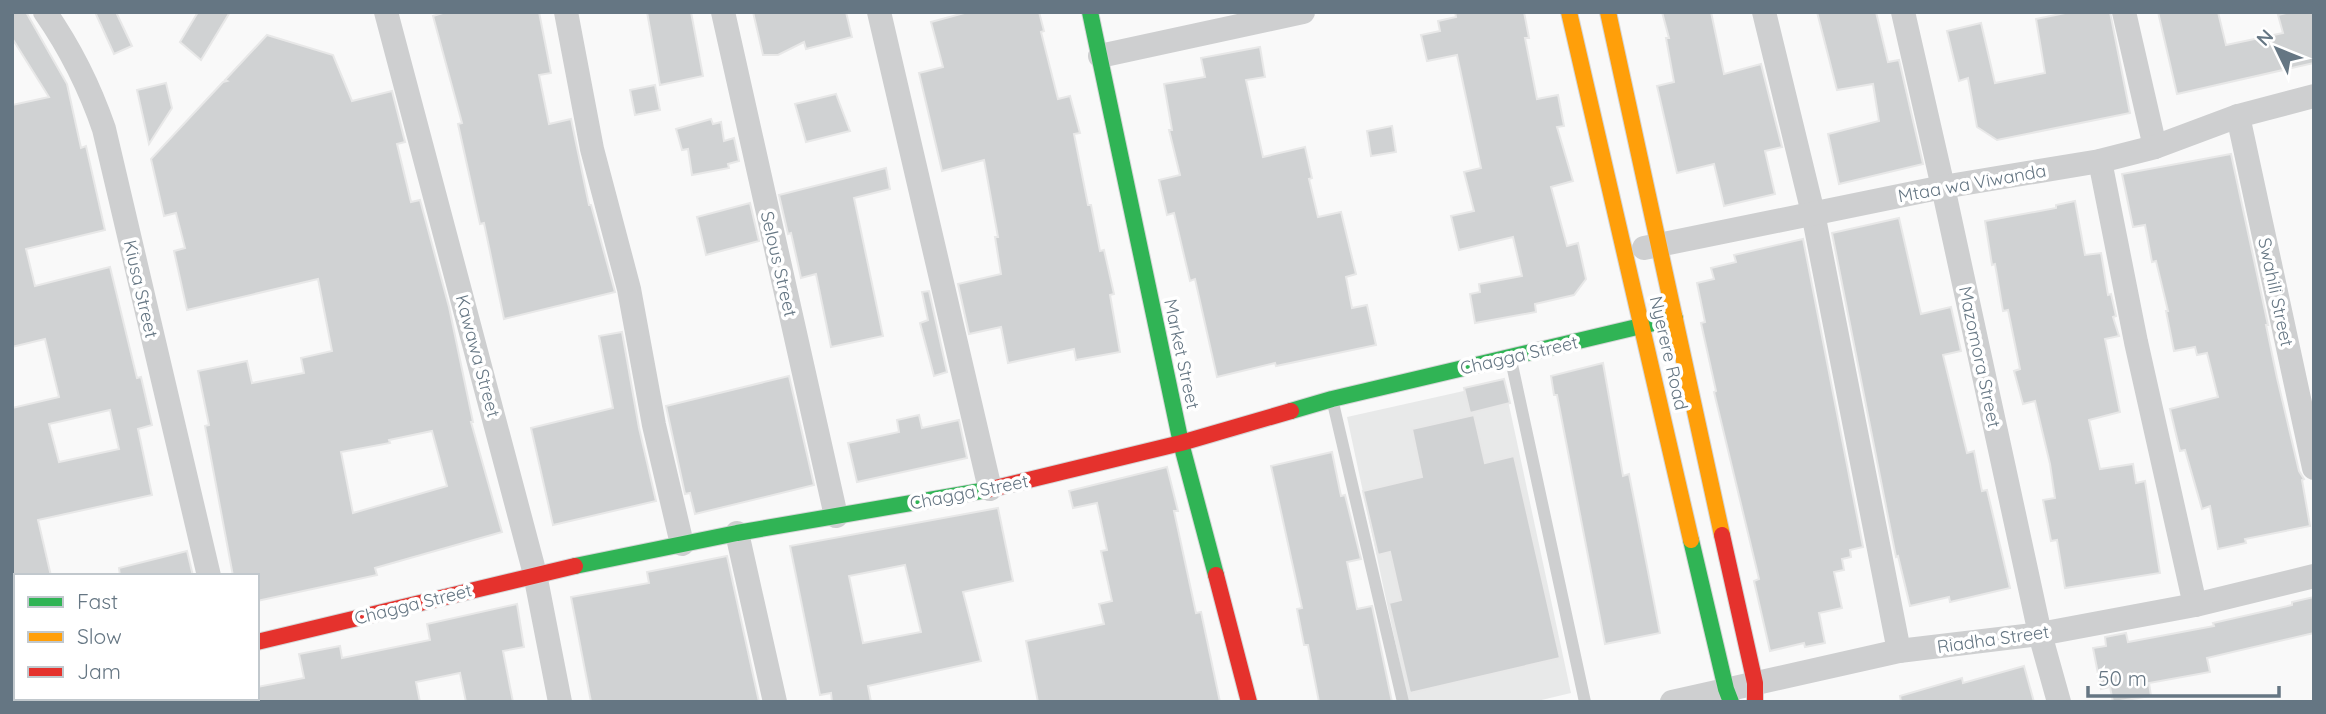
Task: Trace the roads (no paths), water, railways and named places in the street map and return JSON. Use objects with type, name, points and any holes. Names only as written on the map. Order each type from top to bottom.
[{"type":"street","name":"Kiusa Street","points":[[45,12],[59,32],[93,97],[104,129],[209,574]]},
{"type":"street","name":"Kawawa Street","points":[[386,12],[535,574],[560,702]]},
{"type":"street","points":[[566,12],[592,149],[629,289],[654,425],[682,544]]},
{"type":"street","name":"Selous Street","points":[[723,12],[836,516]]},
{"type":"street","points":[[878,12],[990,489]]},
{"type":"street","name":"Market Street","points":[[1090,12],[1181,443],[1249,702]]},
{"type":"street","points":[[1100,56],[1303,12]]},
{"type":"street","name":"Nyerere Road","points":[[1569,12],[1728,696]]},
{"type":"street","name":"Nyerere Road","points":[[1608,12],[1656,246],[1675,318],[1755,692]]},
{"type":"street","points":[[1764,12],[1814,213],[1899,651]]},
{"type":"street","name":"Mazomora Street","points":[[1903,12],[1944,187],[2039,634],[2059,702]]},
{"type":"street","points":[[2124,12],[2155,147]]},
{"type":"street","name":"Mtaa wa Viwanda","points":[[1626,252],[1944,187],[2100,161],[2155,147],[2238,116],[2314,96]]},
{"type":"street","name":"Swahili Street","points":[[2238,116],[2314,468]]},
{"type":"street","points":[[2100,161],[2136,342],[2195,605]]},
{"type":"street","name":"Chagga Street","points":[[259,642],[535,574],[737,533],[990,489],[1181,443],[1332,399],[1675,318]]},
{"type":"street","points":[[737,533],[775,702]]},
{"type":"street","name":"Riadha Street","points":[[1672,702],[1755,692],[1899,651],[2039,634],[2195,605],[2314,576]]},
{"type":"lane","points":[[1510,357],[1585,702]]},
{"type":"lane","points":[[1332,399],[1403,702]]}]
